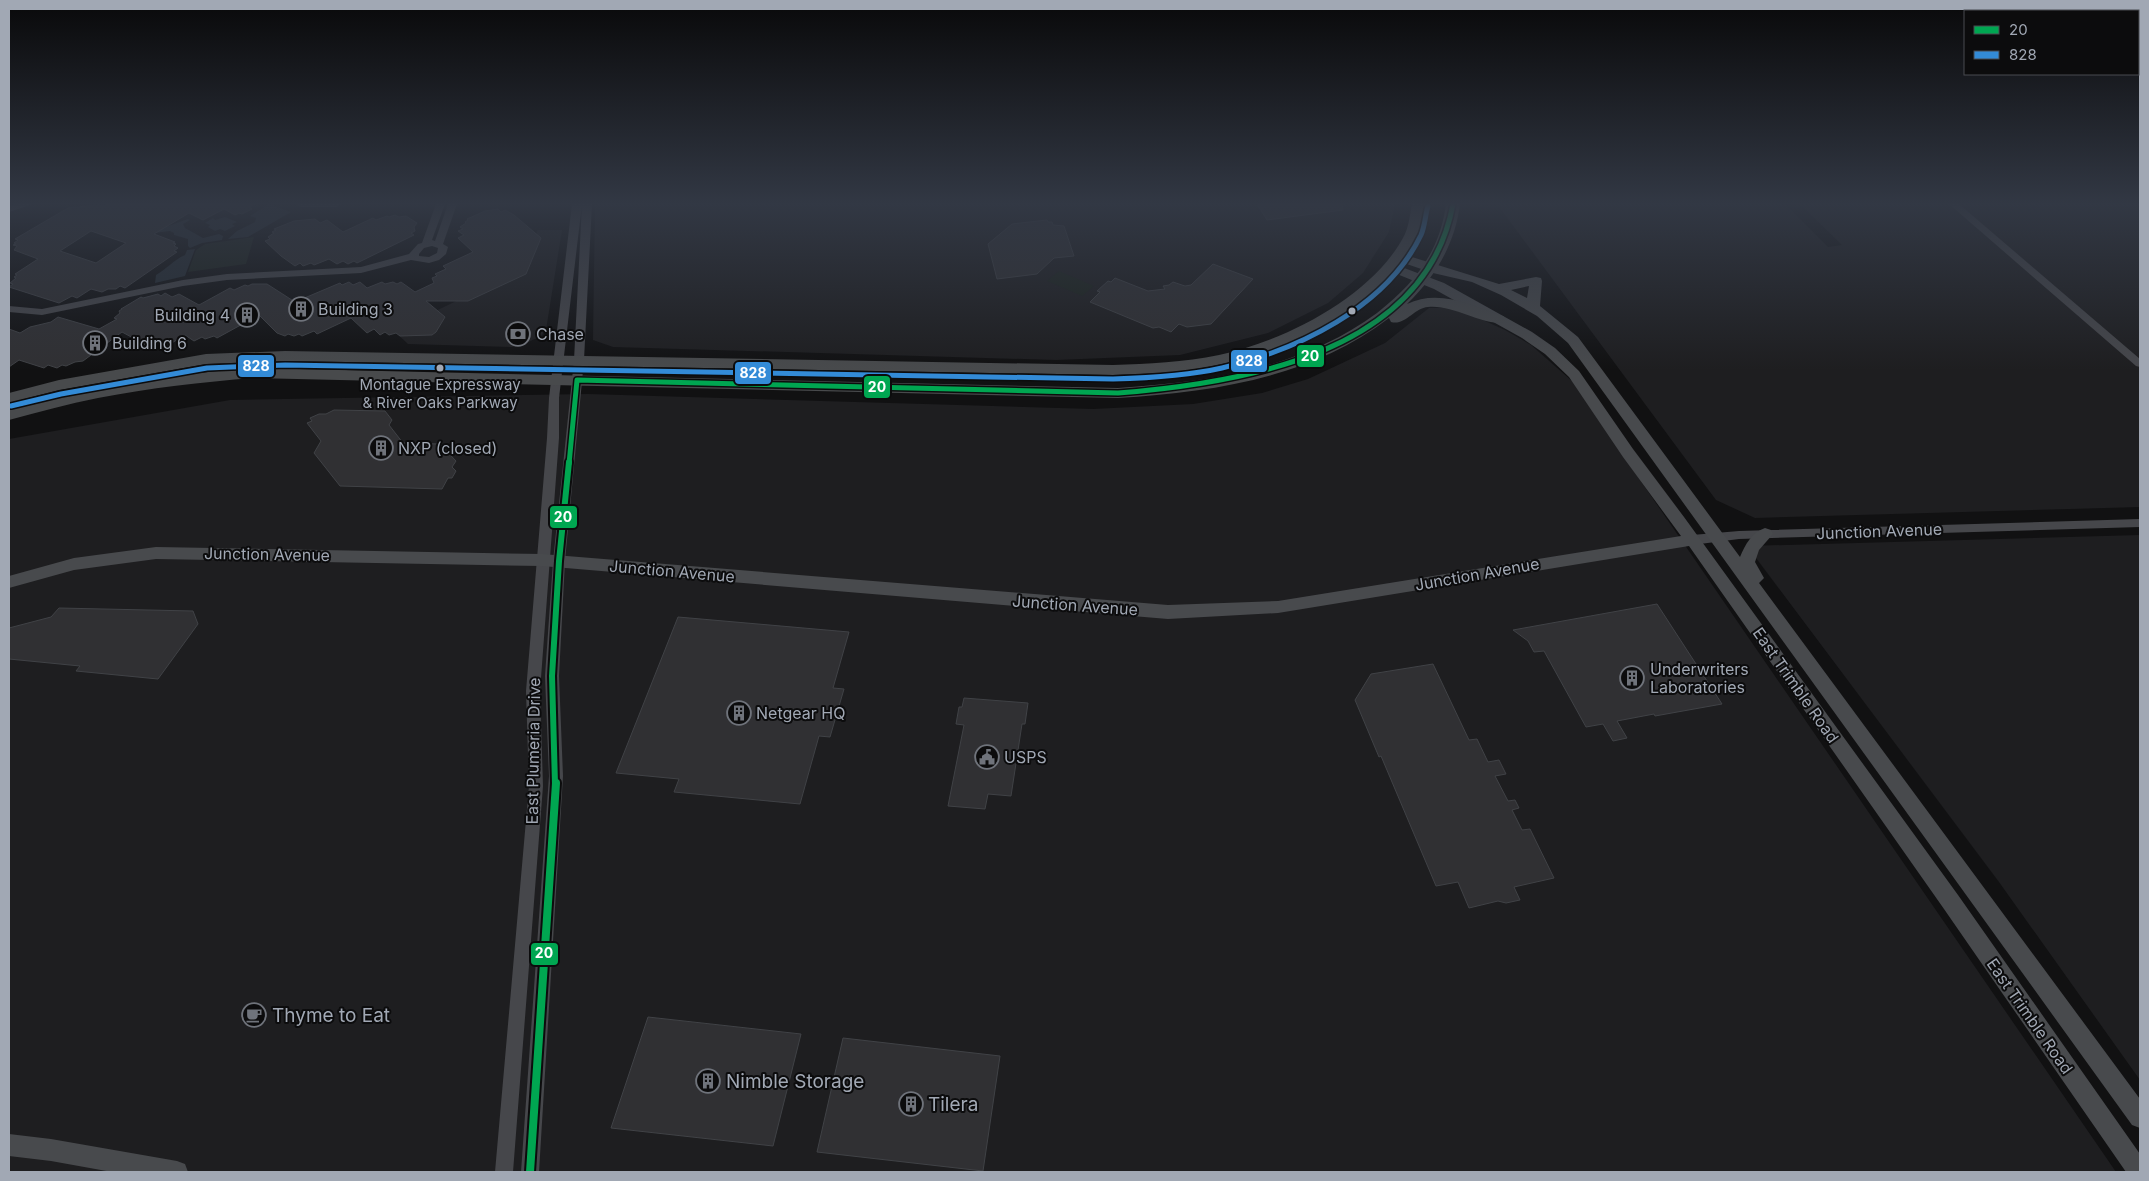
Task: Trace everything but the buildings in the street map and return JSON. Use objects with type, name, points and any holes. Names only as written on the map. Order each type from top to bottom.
[{"type":"highway","points":[[9,398],[59,385],[206,359],[309,355],[1113,370],[1156,368],[1201,363],[1234,356],[1295,333],[1334,314],[1384,274],[1397,259]]},
{"type":"highway","points":[[9,414],[125,388],[200,376],[254,372],[1118,393],[1157,391],[1211,385],[1245,378],[1302,361],[1356,336],[1376,323],[1428,274],[1436,259]]},
{"type":"highway","points":[[1356,336],[1382,330],[1417,304],[1430,302],[1458,307],[1498,319]]},
{"type":"main road","name":"East Trimble Road","points":[[1444,259],[1451,268],[1498,288],[1533,306],[1558,325],[1586,356],[2140,1117]]},
{"type":"main road","name":"East Trimble Road","points":[[1395,262],[1428,274],[1550,351],[1574,374],[1628,453],[1962,918],[2139,1172]]},
{"type":"main road","name":"East Trimble Road","points":[[1428,274],[1449,274],[1477,280]]},
{"type":"main road","points":[[1498,288],[1536,281],[1533,306]]},
{"type":"main road","points":[[1765,534],[1755,541],[1749,552],[1747,562],[1796,644]]},
{"type":"main road","name":"Junction Avenue","points":[[9,582],[74,564],[156,553],[542,560],[1168,612],[1278,607],[1692,540]]},
{"type":"main road","points":[[9,1145],[42,1147],[141,1168],[177,1172]]},
{"type":"street","points":[[9,309],[42,312],[184,283],[228,277],[361,270],[402,259]]},
{"type":"street","name":"East Plumeria Drive","points":[[504,1172],[536,786],[533,691],[542,560],[556,380],[572,259]]},
{"type":"street","points":[[577,259],[576,273],[582,280]]},
{"type":"street","points":[[582,280],[583,259]]},
{"type":"street","points":[[2017,259],[2140,364]]},
{"type":"street","name":"East Plumeria Drive","points":[[530,1172],[556,776],[552,676],[560,561],[579,360],[582,280]]},
{"type":"street","name":"Junction Avenue","points":[[1692,540],[1765,534],[2140,523]]},
{"type":"street","points":[[534,734],[554,730]]},
{"type":"street","points":[[524,941],[545,937]]},
{"type":"shaded area","points":[[177,259],[191,259],[185,276],[155,283],[156,275]]},
{"type":"shaded area","points":[[193,259],[247,259],[246,264],[188,272]]},
{"type":"shaded area","points":[[525,259],[557,259],[546,330],[541,336],[522,345],[512,347],[408,344],[394,331],[519,271]]},
{"type":"shaded area","points":[[594,259],[1372,259],[1363,273],[1328,303],[1268,333],[1180,355],[1056,360],[613,347],[593,340]]},
{"type":"shaded area","points":[[1538,259],[2140,259],[2140,507],[1755,518],[1716,500]]},
{"type":"shaded area","points":[[1059,271],[1094,286],[1082,296],[1047,281]]},
{"type":"shaded area","points":[[1429,308],[1456,308],[1505,330],[1531,345],[1572,381],[2116,1172],[9,1172],[9,439],[230,400],[588,394],[1093,409],[1193,404],[1262,393],[1308,379],[1385,343]]},
{"type":"shaded area","points":[[2140,535],[2140,1080],[1999,882],[1747,546]]},
{"type":"transit line","name":"828","points":[[11,406],[61,394],[207,368],[285,365],[1113,379],[1195,373],[1249,361],[1307,337],[1364,303],[1388,282],[1407,259]]},
{"type":"transit line","name":"20","points":[[530,1172],[556,776],[552,676],[559,561],[577,380],[1118,393],[1188,386],[1258,373],[1324,350],[1355,334],[1385,314],[1410,292],[1435,259]]},
{"type":"place","name":"Building 3","points":[[301,309]]},
{"type":"place","name":"Building 4","points":[[247,315]]},
{"type":"place","name":"Chase","points":[[518,334]]},
{"type":"place","name":"Building 6","points":[[95,343]]},
{"type":"place","name":"Montague Expressway & River Oaks Parkway","points":[[440,368]]},
{"type":"place","name":"NXP (closed)","points":[[381,448]]},
{"type":"place","name":"Underwriters Laboratories","points":[[1632,678]]},
{"type":"place","name":"Netgear HQ","points":[[739,713]]},
{"type":"place","name":"USPS","points":[[987,757]]},
{"type":"place","name":"Thyme to Eat","points":[[254,1015]]},
{"type":"place","name":"Nimble Storage","points":[[708,1081]]},
{"type":"place","name":"Tilera","points":[[911,1104]]}]
